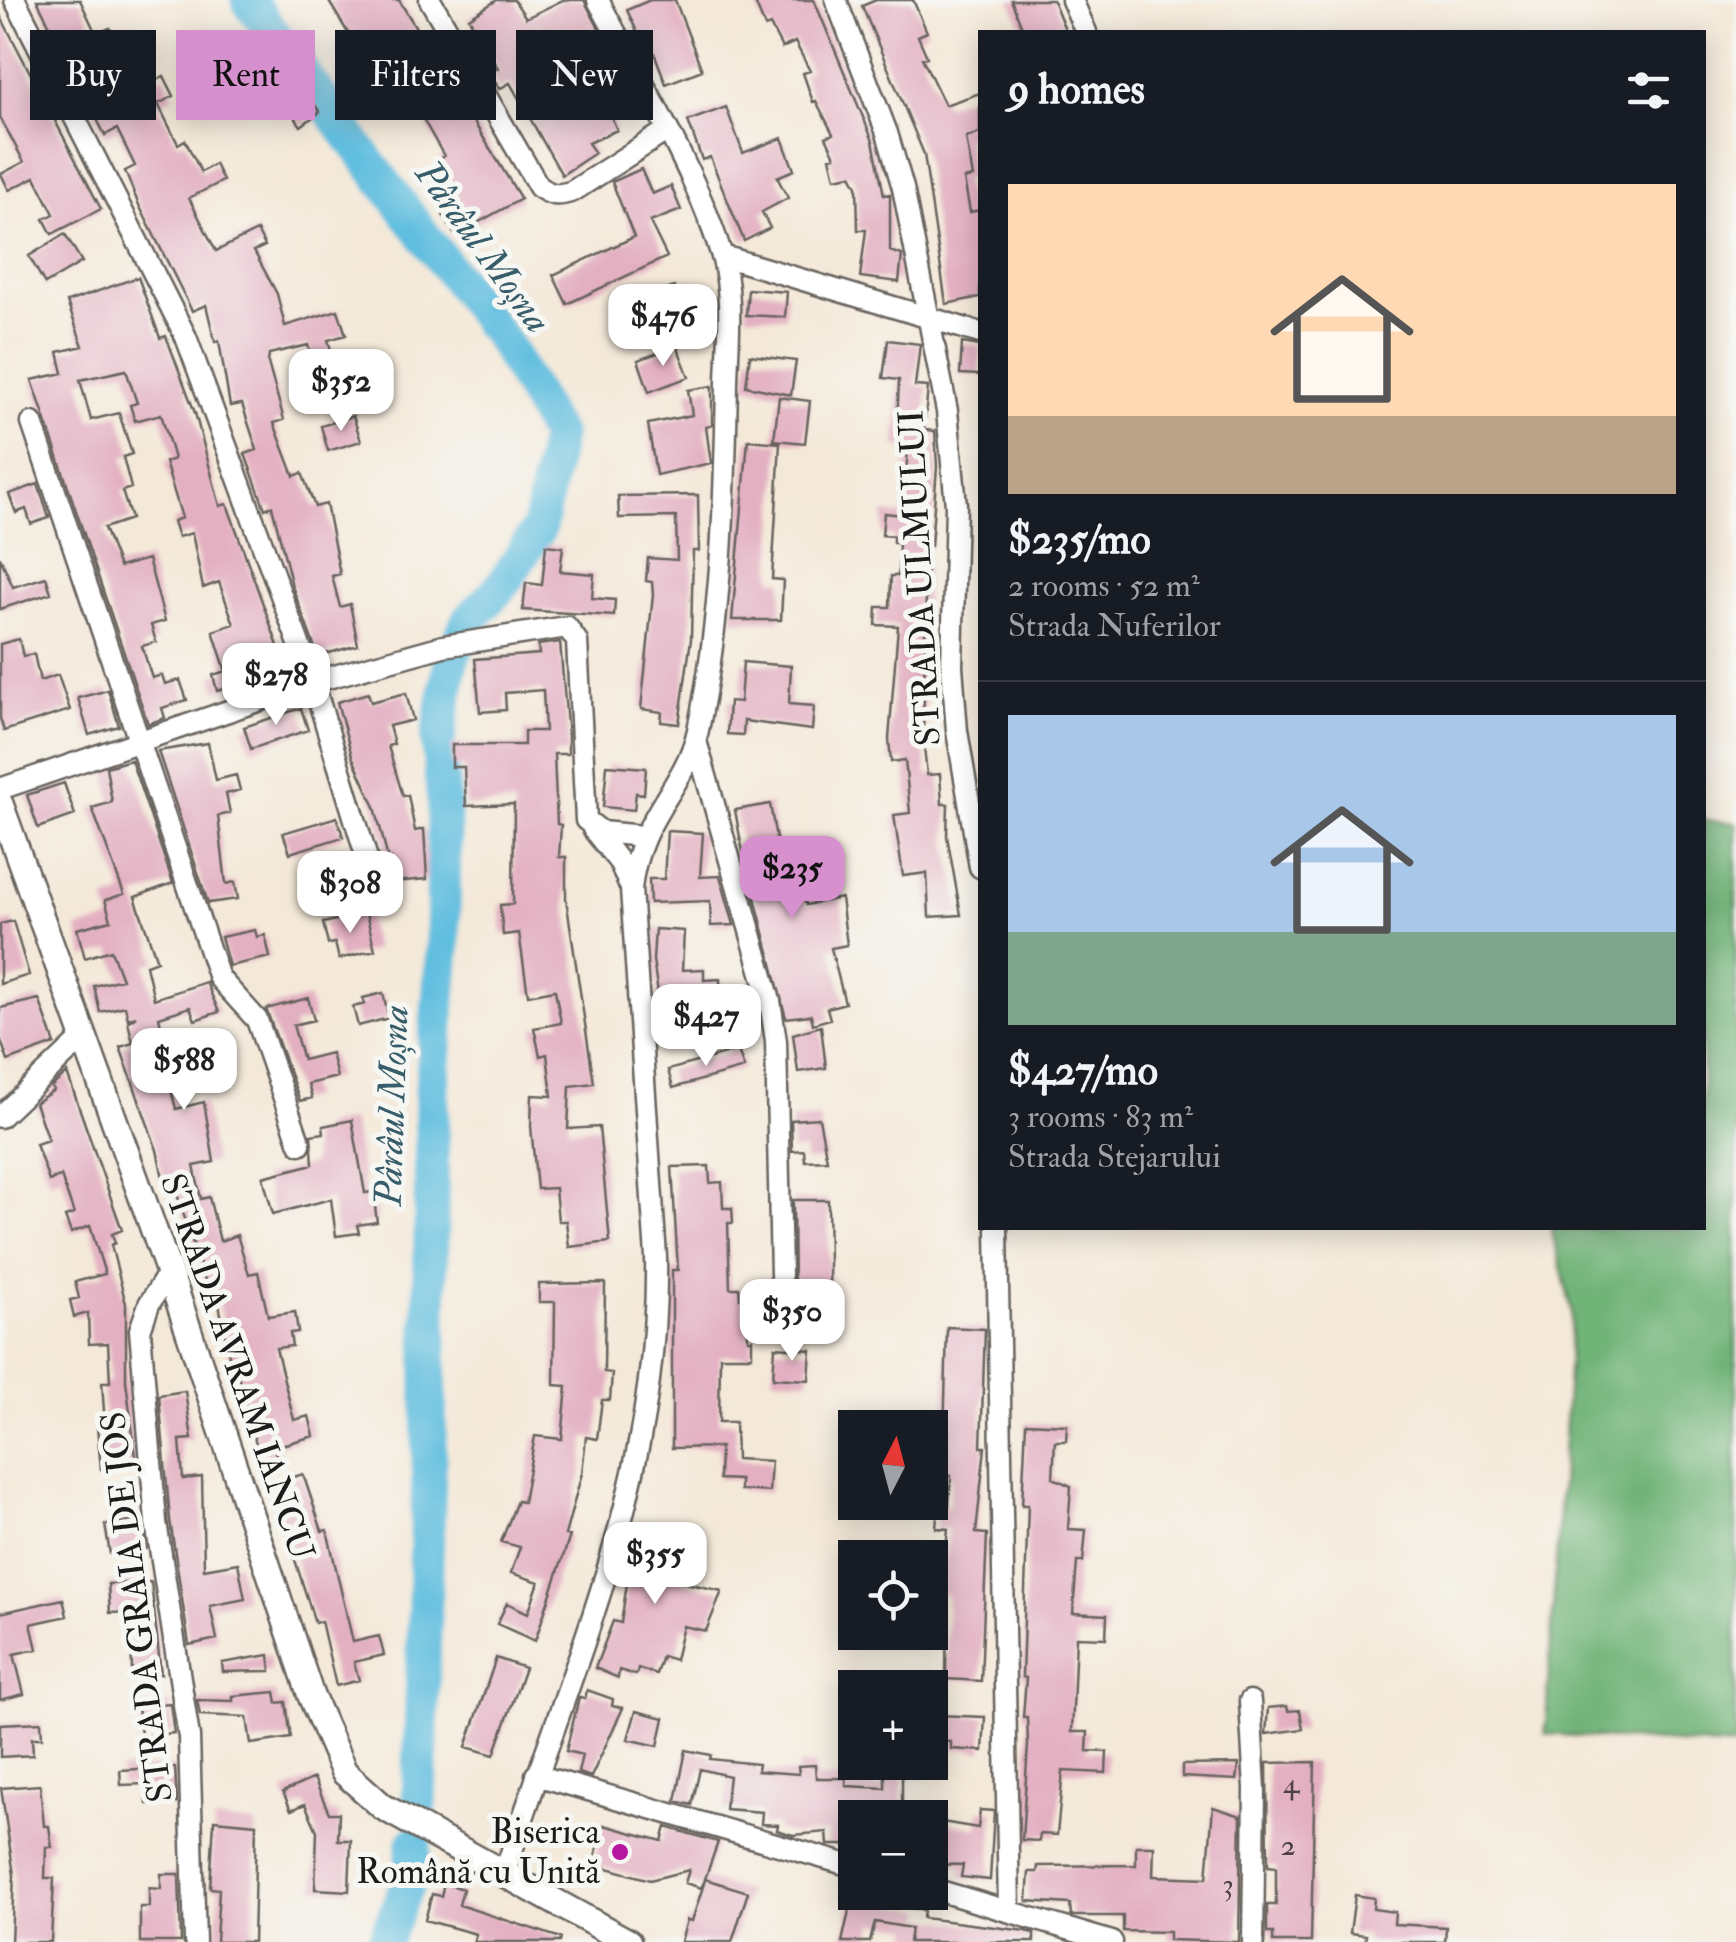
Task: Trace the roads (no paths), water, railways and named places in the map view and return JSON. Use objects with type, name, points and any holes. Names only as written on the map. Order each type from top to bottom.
[{"type":"main road","name":"STRADA AVRAM IANCU","points":[[0,804],[169,1272],[311,1696],[344,1772],[383,1807],[628,1942]]},
{"type":"street","points":[[15,0],[186,337],[314,682],[376,888]]},
{"type":"street","points":[[430,0],[539,187],[547,192],[560,196],[574,191],[666,131]]},
{"type":"street","points":[[506,1872],[629,1503],[650,1394],[656,1257],[631,888],[642,836],[696,742],[709,678],[726,459],[728,319],[722,256],[666,131],[598,0]]},
{"type":"street","name":"STRADA ULMULUI","points":[[836,0],[898,170],[952,449],[952,666],[978,855]]},
{"type":"street","points":[[1072,0],[1085,30]]},
{"type":"street","points":[[722,256],[978,333]]},
{"type":"street","points":[[32,423],[142,740],[219,978],[257,1020],[300,1144]]},
{"type":"street","points":[[0,789],[314,682],[442,646],[554,626],[573,632],[584,808],[592,828],[620,864],[631,888]]},
{"type":"street","points":[[696,742],[770,1001],[776,1041],[781,1275]]},
{"type":"street","points":[[592,828],[642,836]]},
{"type":"street","points":[[0,1117],[85,1036]]},
{"type":"street","points":[[997,1230],[1009,1911]]},
{"type":"street","name":"STRADA GRAIA DE JOS","points":[[169,1272],[148,1304],[140,1330],[156,1522],[189,1737],[195,1942]]},
{"type":"street","points":[[1250,1700],[1256,1856],[1253,1942]]},
{"type":"street","points":[[536,1775],[838,1862]]},
{"type":"street","points":[[948,1893],[1112,1942]]},
{"type":"waterway","name":"Pârâul Moșna","points":[[248,0],[505,344],[557,437],[539,528],[504,583],[467,623],[451,661],[438,739],[444,805],[443,949],[432,1088],[429,1468],[419,1805]]},
{"type":"waterway","name":"Pârâul Moșna","points":[[384,1942],[411,1875],[414,1843]]},
{"type":"place","name":"Biserica Română cu Unită","points":[[620,1852]]}]
